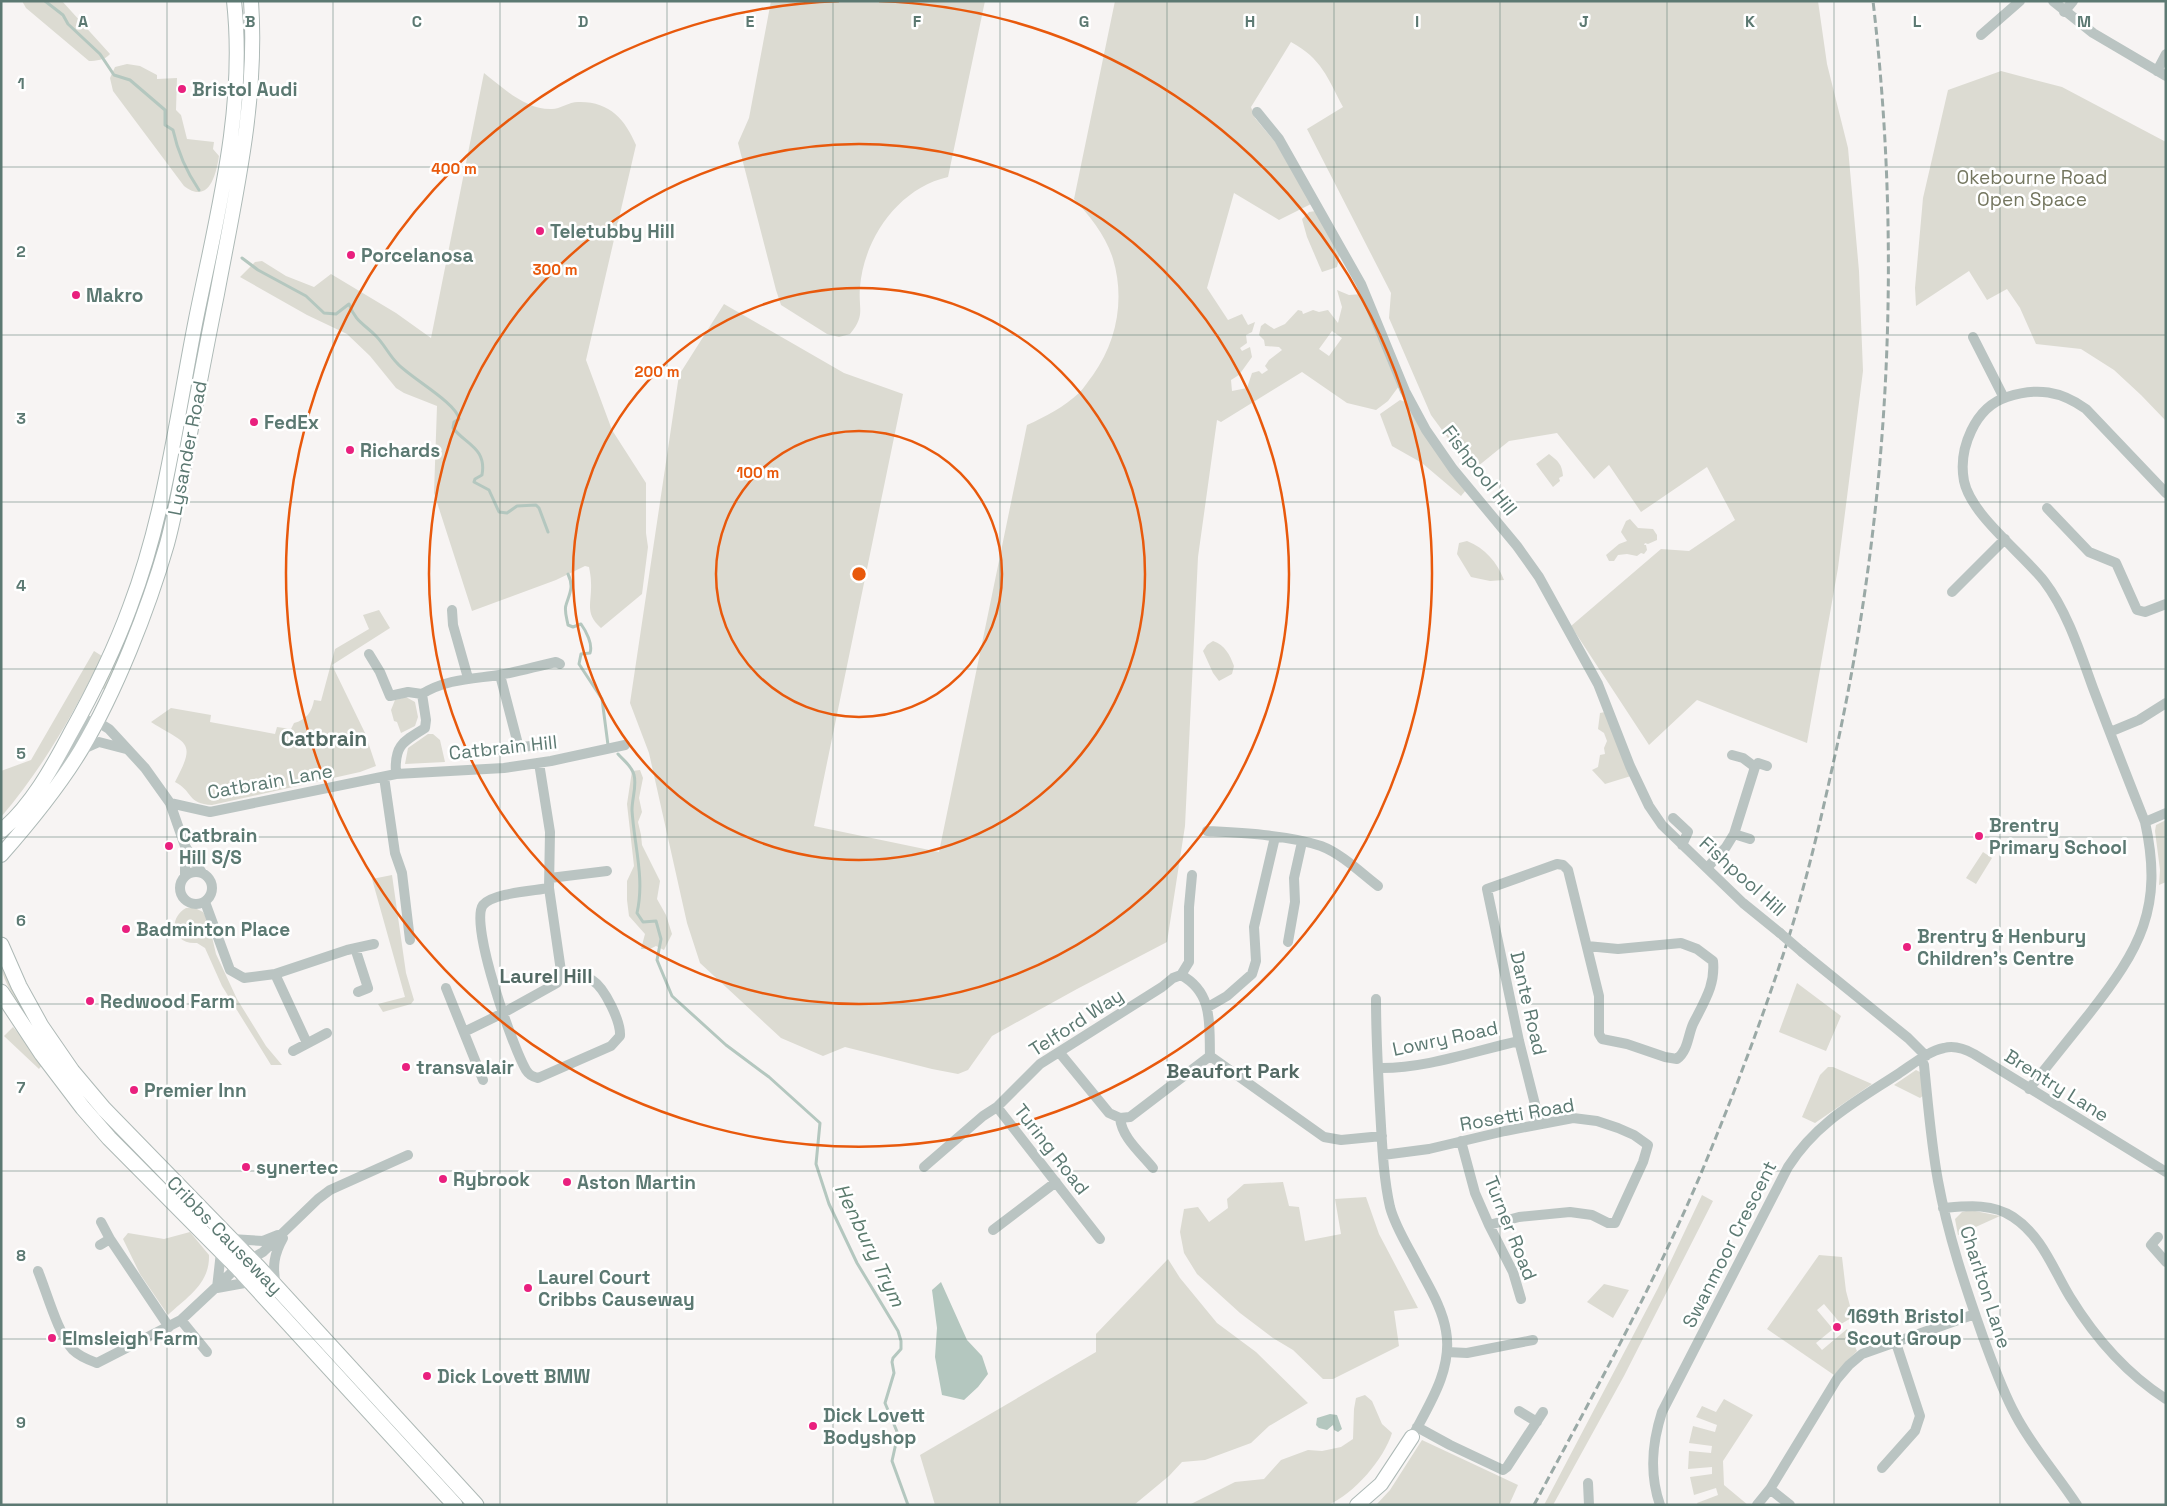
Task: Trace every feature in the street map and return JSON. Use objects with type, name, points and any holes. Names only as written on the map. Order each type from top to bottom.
[{"type":"main road","name":"Cribbs Causeway","points":[[1,945],[19,986],[37,1018],[72,1071],[104,1109],[230,1239],[244,1264],[250,1282],[455,1505]]},
{"type":"main road","name":"Cribbs Causeway","points":[[1,992],[69,1092],[109,1138],[221,1252],[244,1264],[276,1288],[476,1505]]},
{"type":"street","name":"Lysander Road","points":[[1,831],[27,804],[61,752],[111,654],[131,605],[147,555],[172,447],[231,139],[238,70],[238,38],[234,1]]},
{"type":"street","name":"Lysander Road","points":[[1,855],[33,819],[81,750],[128,652],[167,544],[242,159],[252,76],[254,41],[251,1]]},
{"type":"street","points":[[1981,35],[2020,1]]},
{"type":"street","points":[[2053,1],[2064,12],[2093,33],[2161,74],[2166,54]]},
{"type":"street","points":[[2064,12],[2072,1]]},
{"type":"street","name":"Fishpool Hill","points":[[1257,112],[1279,139],[1361,284],[1405,391],[1426,430],[1453,470],[1517,546],[1539,578],[1598,684],[1649,806],[1662,825],[1744,903],[1908,1038],[1924,1058]]},
{"type":"street","points":[[1972,337],[2004,398]]},
{"type":"street","points":[[2029,1089],[2116,980],[2140,936],[2147,916],[2152,879],[2151,849],[2145,822],[2077,646],[2061,610],[2044,582],[1976,507],[1964,482],[1962,469],[1963,454],[1970,432],[1982,416],[2004,398],[2028,391],[2053,392],[2075,401],[2086,409],[2166,493]]},
{"type":"street","points":[[2047,508],[2089,552],[2116,563],[2137,610],[2145,612],[2166,604]]},
{"type":"street","points":[[1952,592],[2006,539]]},
{"type":"street","points":[[452,610],[453,625],[468,678]]},
{"type":"street","points":[[370,654],[390,696],[408,692],[422,694],[436,685],[468,678],[500,675],[556,662],[560,664]]},
{"type":"street","points":[[500,675],[519,748]]},
{"type":"street","points":[[396,774],[395,761],[401,745],[425,728],[426,720],[422,694]]},
{"type":"street","points":[[2110,732],[2140,720],[2166,703]]},
{"type":"street","points":[[27,804],[61,767],[86,724],[90,721],[96,721],[109,729],[129,750],[170,803],[185,846],[202,873],[212,884],[211,894],[205,902],[191,904],[184,899],[180,886],[185,876],[185,846]]},
{"type":"street","points":[[81,750],[99,742],[129,750]]},
{"type":"street","points":[[486,751],[549,744]]},
{"type":"street","name":"Catbrain Hill","points":[[384,777],[396,774],[504,768],[539,763],[625,745]]},
{"type":"street","points":[[1732,755],[1743,758],[1755,767]]},
{"type":"street","points":[[464,1032],[557,983],[561,972],[550,883],[550,832],[539,763]]},
{"type":"street","points":[[1707,868],[1726,847],[1734,834],[1755,767],[1758,763],[1766,766]]},
{"type":"street","points":[[384,777],[396,853],[402,873],[410,940]]},
{"type":"street","name":"Catbrain Lane","points":[[170,803],[210,812],[384,777]]},
{"type":"street","points":[[2145,822],[2166,813]]},
{"type":"street","name":"Fishpool Hill","points":[[1673,818],[1688,832],[1682,845]]},
{"type":"street","points":[[1206,831],[1276,837],[1322,847],[1344,859],[1378,886]]},
{"type":"street","points":[[1734,834],[1750,839]]},
{"type":"street","points":[[1208,1007],[1227,996],[1252,974],[1256,961],[1254,927],[1276,837]]},
{"type":"street","points":[[1288,942],[1295,902],[1294,878],[1302,842]]},
{"type":"street","name":"Dante Road","points":[[1540,1124],[1519,1041],[1487,889],[1557,864],[1563,865],[1568,870],[1587,946]]},
{"type":"street","points":[[561,972],[574,973],[592,980],[600,986],[617,1018],[620,1036],[611,1046],[538,1078],[526,1071],[503,1013],[483,942],[479,918],[480,910],[488,901],[499,897],[550,883],[608,871]]},
{"type":"street","points":[[185,876],[193,872],[202,873]]},
{"type":"street","points":[[1192,875],[1189,907],[1189,962],[1181,976],[1190,980],[1208,1007],[1210,1056]]},
{"type":"street","points":[[205,902],[230,970],[244,978],[275,974],[355,948],[374,944]]},
{"type":"street","points":[[1681,943],[1697,949],[1713,961],[1714,972],[1710,990],[1681,1055],[1677,1059],[1627,1044],[1602,1039],[1599,1034],[1599,996],[1587,946],[1618,949],[1681,943]]},
{"type":"street","points":[[355,948],[368,988],[358,992]]},
{"type":"street","points":[[275,974],[307,1043]]},
{"type":"street","name":"Telford Way","points":[[997,1107],[1040,1064],[1162,987],[1173,978],[1181,976]]},
{"type":"street","points":[[446,988],[483,1080]]},
{"type":"street","points":[[1365,1502],[1381,1484],[1434,1398],[1447,1352],[1447,1332],[1434,1296],[1391,1210],[1383,1155],[1376,999]]},
{"type":"street","points":[[294,1051],[327,1034]]},
{"type":"street","name":"Lowry Road","points":[[1378,1068],[1392,1068],[1424,1063],[1519,1041]]},
{"type":"street","name":"Brentry Lane","points":[[1924,1058],[1945,1047],[1966,1050],[2166,1172]]},
{"type":"street","points":[[1059,1052],[1109,1113],[1120,1118],[1130,1117],[1210,1056]]},
{"type":"street","points":[[1210,1056],[1324,1137],[1341,1140],[1382,1136]]},
{"type":"street","name":"Charlton Lane","points":[[1924,1058],[1937,1179],[1951,1240],[1975,1314],[2003,1392],[2034,1447],[2077,1505]]},
{"type":"street","name":"Swanmoor Crescent","points":[[1660,1505],[1653,1478],[1652,1453],[1655,1431],[1662,1412],[1788,1167],[1800,1149],[1831,1118],[1924,1058]]},
{"type":"street","name":"Turing Road","points":[[924,1167],[982,1116],[997,1107],[1100,1239]]},
{"type":"street","points":[[1120,1118],[1121,1127],[1127,1137],[1153,1168]]},
{"type":"street","name":"Rosetti Road","points":[[1383,1155],[1429,1149],[1573,1118],[1597,1121],[1634,1135],[1648,1145],[1643,1162],[1615,1223],[1608,1223],[1592,1216],[1570,1212],[1519,1217],[1489,1225]]},
{"type":"street","name":"Turner Road","points":[[1461,1141],[1475,1192],[1489,1225],[1513,1272],[1521,1299]]},
{"type":"street","points":[[38,1271],[64,1337],[74,1350],[85,1358],[97,1363],[181,1320],[244,1264],[263,1252],[318,1198],[330,1190],[408,1155]]},
{"type":"street","points":[[993,1230],[1056,1182]]},
{"type":"street","points":[[1943,1208],[1986,1207],[2012,1216],[2024,1225],[2040,1242],[2070,1297],[2106,1346],[2128,1369],[2166,1399]]},
{"type":"street","points":[[101,1222],[110,1239],[169,1327]]},
{"type":"street","points":[[230,1239],[264,1241],[289,1228]]},
{"type":"street","points":[[276,1288],[273,1262],[276,1251],[289,1228]]},
{"type":"street","points":[[2158,1237],[2151,1244],[2166,1262]]},
{"type":"street","points":[[100,1244],[110,1239]]},
{"type":"street","points":[[217,1288],[221,1252]]},
{"type":"street","points":[[217,1288],[250,1282]]},
{"type":"street","points":[[1757,1505],[1770,1489],[1837,1379],[1849,1365],[1862,1354],[1975,1314]]},
{"type":"street","points":[[181,1320],[207,1352]]},
{"type":"street","points":[[1447,1352],[1466,1353],[1533,1340]]},
{"type":"street","points":[[1882,1468],[1915,1431],[1920,1416],[1896,1343]]},
{"type":"street","points":[[1519,1411],[1537,1422]]},
{"type":"street","points":[[1414,1432],[1503,1470],[1507,1468],[1544,1412]]},
{"type":"street","points":[[1588,1482],[1589,1505]]},
{"type":"street","points":[[1770,1489],[1790,1505]]},
{"type":"green space","points":[[22,1],[62,1],[110,54],[103,59],[89,61],[26,8]]},
{"type":"green space","points":[[771,1],[985,1],[948,177],[930,183],[914,192],[887,218],[869,251],[863,269],[860,287],[860,317],[858,322],[850,334],[839,337],[827,334],[781,305],[738,143],[749,118]]},
{"type":"green space","points":[[1115,1],[1818,1],[1827,64],[1848,148],[1859,271],[1863,371],[1838,568],[1807,743],[1697,700],[1649,745],[1571,626],[1661,549],[1689,551],[1735,520],[1707,467],[1641,512],[1609,465],[1594,479],[1557,433],[1509,441],[1472,471],[1431,415],[1389,318],[1391,293],[1307,129],[1343,107],[1328,78],[1317,62],[1291,42],[1251,107],[1255,118],[1276,143],[1311,204],[1279,220],[1234,193],[1207,288],[1228,320],[1242,314],[1248,325],[1255,322],[1252,332],[1246,335],[1247,343],[1240,348],[1242,351],[1250,347],[1252,357],[1239,375],[1231,380],[1232,391],[1247,388],[1252,373],[1259,371],[1262,374],[1268,370],[1265,366],[1269,360],[1282,350],[1279,347],[1265,346],[1264,340],[1259,335],[1261,326],[1265,323],[1274,329],[1285,324],[1298,310],[1302,311],[1303,314],[1313,310],[1319,312],[1328,310],[1338,323],[1342,307],[1337,290],[1349,295],[1362,294],[1399,386],[1388,401],[1376,410],[1347,403],[1302,372],[1221,422],[1217,420],[1198,557],[1185,826],[1167,942],[992,1036],[968,1070],[958,1074],[845,1047],[823,1056],[781,1038],[700,963],[687,923],[649,753],[630,703],[679,375],[724,304],[844,373],[903,394],[814,826],[939,852],[1027,425],[1061,407],[1081,391],[1101,362],[1113,334],[1118,304],[1118,289],[1113,259],[1097,227],[1074,199]],"holes":[[[1332,331],[1342,338],[1329,356],[1319,349]]]},
{"type":"green space","points":[[127,64],[140,66],[157,75],[157,79],[177,78],[176,110],[181,115],[187,139],[214,142],[213,149],[219,156],[213,179],[205,190],[200,192],[193,191],[184,186],[113,91],[110,78],[115,67]]},
{"type":"green space","name":"Okebourne Road Open Space","points":[[2001,71],[2062,87],[2166,142],[2166,421],[2114,370],[2081,349],[2036,344],[2020,308],[2007,289],[1987,300],[1969,271],[1916,306],[1915,288],[1923,198],[1948,90]]},
{"type":"green space","points":[[484,73],[515,97],[533,106],[552,109],[571,103],[589,102],[607,108],[627,127],[636,145],[586,360],[612,430],[646,483],[646,533],[648,547],[642,594],[601,628],[592,617],[590,607],[591,577],[589,567],[585,566],[556,580],[472,611],[434,493],[437,406],[396,388],[370,356],[347,334],[307,315],[240,277],[255,262],[262,261],[286,276],[314,287],[331,274],[396,313],[431,338]]},
{"type":"green space","points":[[242,99],[246,99],[243,125],[164,532],[144,598],[106,690],[101,688],[132,617],[238,130]]},
{"type":"green space","points":[[1316,211],[1340,254],[1337,267],[1322,272],[1307,237],[1302,219],[1309,212]]},
{"type":"green space","points":[[1400,400],[1406,402],[1466,490],[1461,496],[1422,463],[1392,446],[1380,414]]},
{"type":"green space","points":[[1549,454],[1559,463],[1563,476],[1559,478],[1560,481],[1553,487],[1536,464]]},
{"type":"green space","points":[[1630,519],[1638,528],[1653,529],[1657,535],[1657,540],[1648,544],[1645,543],[1644,545],[1646,545],[1647,550],[1644,554],[1641,553],[1637,556],[1618,555],[1614,561],[1609,561],[1606,555],[1619,544],[1627,541],[1621,532],[1626,521]]},
{"type":"green space","points":[[1467,541],[1490,556],[1504,580],[1490,581],[1471,577],[1457,554],[1459,543]]},
{"type":"green space","points":[[379,610],[390,628],[332,665],[365,733],[376,766],[360,772],[212,805],[194,800],[185,789],[175,782],[186,758],[187,751],[185,745],[151,722],[171,708],[211,715],[210,722],[275,734],[277,727],[291,729],[294,723],[308,715],[314,700],[321,701],[335,649],[369,629],[363,615]]},
{"type":"green space","points":[[1213,641],[1221,645],[1231,658],[1234,666],[1232,674],[1219,681],[1213,673],[1203,651]]},
{"type":"green space","points":[[94,651],[102,656],[69,719],[31,779],[1,817],[1,771],[31,760]]},
{"type":"green space","points":[[406,697],[415,702],[418,717],[415,726],[401,733],[397,722],[394,721],[391,710],[395,700]]},
{"type":"green space","points":[[1605,712],[1631,776],[1605,784],[1592,770],[1598,767],[1600,755],[1605,754],[1604,748],[1607,741],[1604,733],[1598,729],[1600,713]]},
{"type":"green space","points":[[428,734],[433,734],[440,740],[445,762],[405,764],[408,748]]},
{"type":"green space","points":[[640,770],[643,778],[639,798],[642,812],[638,822],[642,845],[660,881],[657,899],[666,915],[672,934],[664,950],[656,946],[650,949],[641,949],[645,934],[629,916],[627,881],[634,866],[627,804],[632,771]]},
{"type":"green space","points":[[2166,820],[2166,882],[2159,885],[2160,870],[2155,831],[2156,825]]},
{"type":"green space","points":[[1983,852],[1992,858],[1976,884],[1966,878]]},
{"type":"green space","points":[[392,875],[406,973],[414,1000],[411,1004],[383,1012],[378,1004],[405,997],[372,879]]},
{"type":"green space","points":[[186,908],[195,908],[203,912],[208,920],[216,954],[237,999],[266,1046],[282,1065],[271,1065],[222,986],[205,948],[197,943],[189,943],[178,936],[175,931],[176,919]]},
{"type":"green space","points":[[1,960],[26,1009],[241,1259],[236,1258],[120,1139],[67,1076],[43,1043],[10,990],[1,967]]},
{"type":"green space","points":[[1797,983],[1841,1016],[1826,1051],[1779,1032]]},
{"type":"green space","points":[[13,1027],[40,1058],[42,1065],[39,1069],[4,1036]]},
{"type":"green space","points":[[1828,1067],[1833,1067],[1872,1084],[1815,1123],[1802,1117],[1820,1075]]},
{"type":"green space","points":[[1916,1070],[1920,1072],[1924,1095],[1920,1098],[1894,1085]]},
{"type":"green space","points":[[1283,1182],[1289,1206],[1299,1207],[1305,1241],[1341,1234],[1335,1199],[1366,1197],[1379,1234],[1418,1308],[1394,1311],[1399,1346],[1333,1379],[1323,1379],[1293,1350],[1273,1338],[1240,1313],[1197,1274],[1184,1253],[1180,1232],[1184,1209],[1198,1207],[1209,1222],[1228,1208],[1227,1199],[1244,1184]]},
{"type":"green space","points":[[1702,1195],[1713,1201],[1624,1376],[1553,1505],[1544,1505],[1658,1288]]},
{"type":"green space","points":[[1970,1210],[2000,1216],[1958,1235],[1955,1219],[1962,1212]]},
{"type":"green space","points":[[190,1232],[209,1255],[206,1274],[190,1296],[168,1315],[140,1274],[123,1239],[128,1233],[164,1239]]},
{"type":"green space","points":[[1819,1255],[1842,1257],[1846,1291],[1853,1317],[1841,1324],[1824,1304],[1817,1310],[1833,1329],[1816,1343],[1822,1350],[1847,1329],[1857,1351],[1834,1375],[1767,1329]]},
{"type":"green space","points":[[1168,1259],[1180,1278],[1217,1323],[1256,1352],[1308,1403],[1269,1426],[1251,1443],[1205,1460],[1182,1462],[1169,1476],[1134,1505],[935,1505],[920,1455],[1096,1352],[1096,1334]]},
{"type":"green space","points":[[1604,1284],[1629,1290],[1613,1318],[1587,1302]]},
{"type":"green space","points":[[1365,1395],[1372,1401],[1382,1424],[1392,1433],[1382,1454],[1367,1475],[1338,1500],[1328,1505],[1189,1505],[1235,1482],[1264,1479],[1281,1460],[1308,1450],[1322,1451],[1341,1447],[1353,1439],[1356,1398]]},
{"type":"green space","points":[[1724,1399],[1753,1415],[1723,1461],[1724,1485],[1748,1505],[1698,1505],[1697,1503],[1718,1495],[1716,1488],[1694,1495],[1690,1477],[1712,1474],[1712,1467],[1688,1469],[1689,1451],[1711,1453],[1712,1446],[1689,1443],[1693,1426],[1715,1432],[1717,1425],[1696,1417],[1702,1406],[1716,1412]]},
{"type":"green space","points":[[1422,1440],[1518,1485],[1509,1505],[1376,1505],[1390,1490]]},
{"type":"shaded area","points":[[941,1282],[967,1340],[982,1356],[988,1374],[964,1400],[942,1395],[935,1357],[937,1328],[932,1290]]},
{"type":"shaded area","points":[[1330,1414],[1337,1415],[1342,1429],[1338,1432],[1334,1430],[1333,1425],[1327,1430],[1316,1425],[1317,1418]]},
{"type":"waterway","points":[[45,1],[63,15],[68,24],[100,54],[114,75],[130,80],[165,110],[165,125],[173,130],[183,162],[199,190]]},
{"type":"waterway","points":[[242,258],[258,270],[306,296],[324,313],[336,314],[349,304],[357,318],[379,339],[391,357],[403,369],[442,398],[456,413],[459,419],[454,422],[453,428],[478,452],[483,466],[482,475],[475,479],[474,482],[489,490],[499,512],[507,513],[517,506],[536,505],[539,508],[548,532]]},
{"type":"waterway","points":[[568,574],[571,586],[565,607],[568,625],[573,627],[581,624],[591,646],[590,653],[581,654],[579,664],[602,699],[608,745]]},
{"type":"waterway","name":"Henbury Trym","points":[[618,754],[632,769],[635,779],[632,810],[640,887],[637,913],[643,922],[656,921],[661,939],[657,960],[672,996],[726,1045],[769,1077],[820,1123],[816,1164],[829,1204],[857,1263],[898,1331],[901,1341],[901,1349],[893,1358],[894,1373],[885,1403],[898,1434],[892,1461],[908,1505]]},
{"type":"railway","points":[[1534,1505],[1647,1291],[1688,1203],[1728,1108],[1792,927],[1837,746],[1855,654],[1869,561],[1886,375],[1888,282],[1887,188],[1882,94],[1873,1]]},
{"type":"place","name":"Bristol Audi","points":[[182,89]]},
{"type":"place","name":"Teletubby Hill","points":[[540,231]]},
{"type":"place","name":"Porcelanosa","points":[[351,255]]},
{"type":"place","name":"Makro","points":[[76,295]]},
{"type":"place","name":"FedEx","points":[[254,422]]},
{"type":"place","name":"Richards","points":[[350,450]]},
{"type":"place","name":"Brentry Primary School","points":[[1979,836]]},
{"type":"place","name":"Catbrain Hill S/S","points":[[169,846]]},
{"type":"place","name":"Badminton Place","points":[[126,929]]},
{"type":"place","name":"Brentry & Henbury Children's Centre","points":[[1907,947]]},
{"type":"place","name":"Redwood Farm","points":[[90,1001]]},
{"type":"place","name":"transvalair","points":[[406,1067]]},
{"type":"place","name":"Premier Inn","points":[[134,1090]]},
{"type":"place","name":"synertec","points":[[246,1167]]},
{"type":"place","name":"Rybrook","points":[[443,1179]]},
{"type":"place","name":"Aston Martin","points":[[567,1182]]},
{"type":"place","name":"Laurel Court Cribbs Causeway","points":[[528,1288]]},
{"type":"place","name":"169th Bristol Scout Group","points":[[1837,1327]]},
{"type":"place","name":"Elmsleigh Farm","points":[[52,1338]]},
{"type":"place","name":"Dick Lovett BMW","points":[[427,1376]]},
{"type":"place","name":"Dick Lovett Bodyshop","points":[[813,1426]]},
{"type":"district","name":"Catbrain","points":[[324,739]]},
{"type":"district","name":"Laurel Hill","points":[[546,976]]},
{"type":"district","name":"Beaufort Park","points":[[1233,1071]]}]
